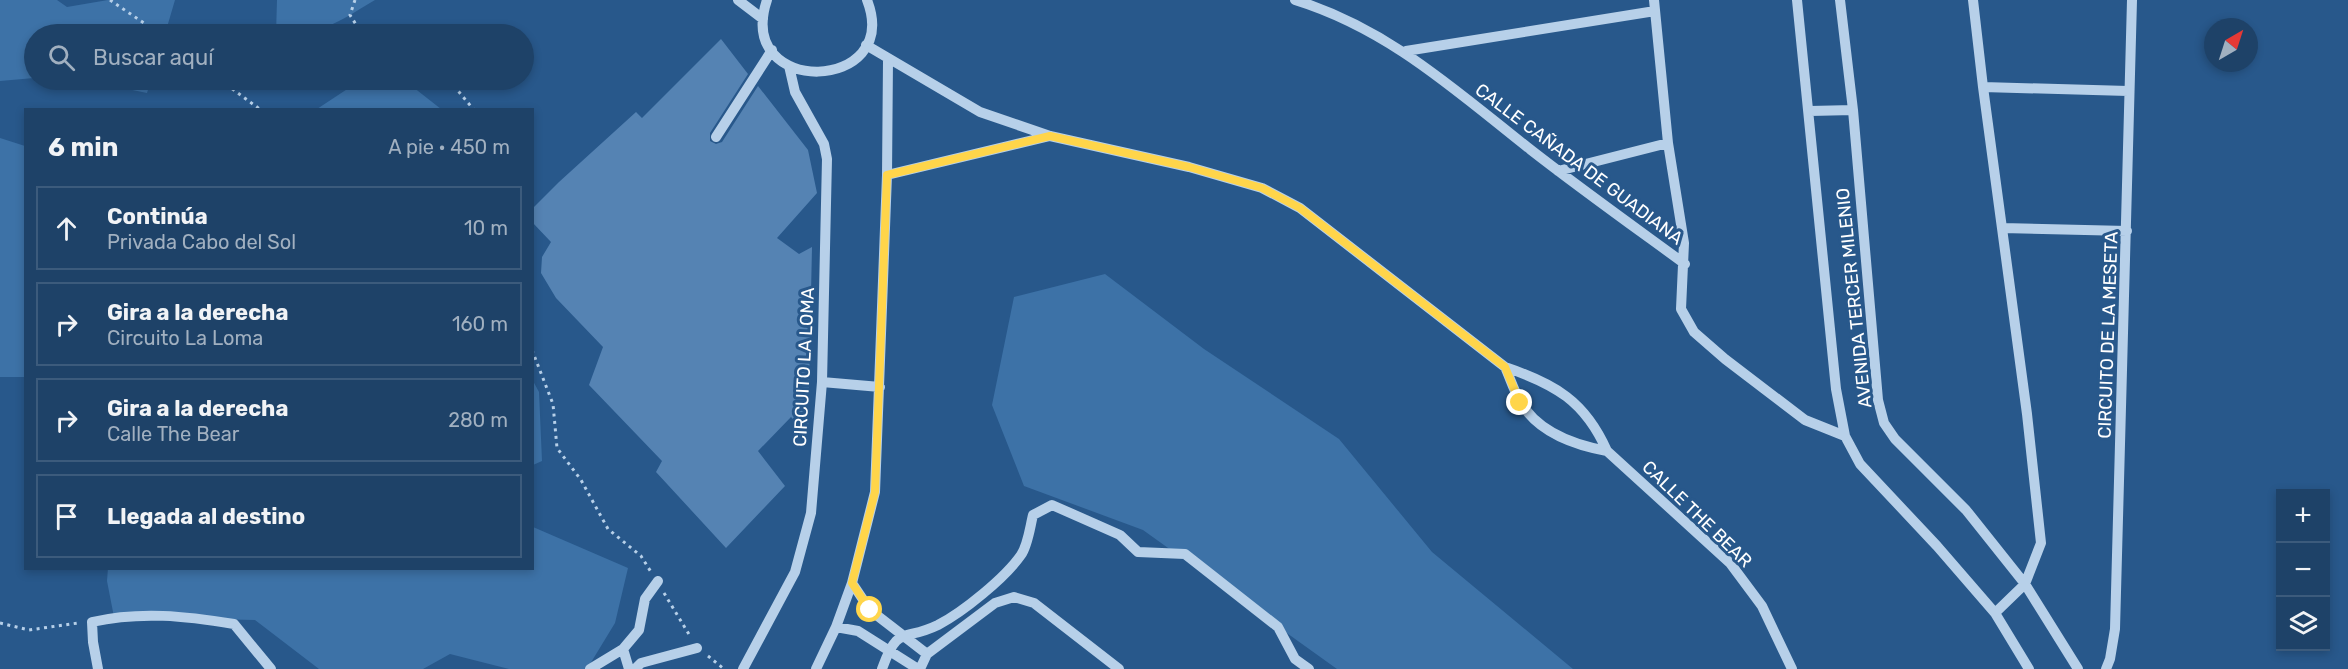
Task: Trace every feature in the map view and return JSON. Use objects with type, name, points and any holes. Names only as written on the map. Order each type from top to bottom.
[{"type":"street","points":[[738,0],[763,19]]},
{"type":"street","points":[[767,0],[763,19],[766,37],[772,50],[789,66],[810,74],[832,72],[852,62],[866,45],[871,28],[867,0]]},
{"type":"street","name":"CALLE CAÑADA DE GUADIANA","points":[[1295,0],[1320,8],[1372,31],[1406,51],[1558,171],[1684,264],[1681,309],[1694,332],[1805,420],[1845,436]]},
{"type":"street","name":"AVENIDA TERCER MILENIO","points":[[1797,0],[1810,111],[1836,389],[1845,436],[1860,464],[1938,546],[1995,613],[2029,669]]},
{"type":"street","name":"AVENIDA TERCER MILENIO","points":[[1840,0],[1853,110],[1878,400],[1884,423],[1895,439],[1966,510],[2025,584],[2078,669]]},
{"type":"street","points":[[1973,0],[2027,414],[2041,543],[2025,584],[1995,613]]},
{"type":"street","name":"CIRCUITO DE LA MESETA","points":[[2106,669],[2115,629],[2132,0]]},
{"type":"street","points":[[1406,51],[1654,5],[1668,143],[1684,243],[1684,264]]},
{"type":"street","name":"CALLE THE BEAR","points":[[866,45],[980,112],[1050,136],[1189,167],[1262,188],[1300,208],[1505,367],[1539,378],[1568,397],[1596,425],[1607,451],[1730,563],[1762,606],[1792,669]]},
{"type":"street","points":[[716,137],[772,50]]},
{"type":"street","points":[[816,669],[836,627],[852,583],[875,492],[887,175],[888,60]]},
{"type":"street","name":"CIRCUITO LA LOMA","points":[[744,667],[795,572],[811,513],[822,382],[827,159],[824,144],[795,92],[789,66]]},
{"type":"street","points":[[1983,87],[2128,91]]},
{"type":"street","points":[[1810,111],[1853,110]]},
{"type":"street","name":"CALLE THE BEAR","points":[[887,175],[1050,136]]},
{"type":"street","points":[[1558,171],[1668,143]]},
{"type":"street","points":[[2002,228],[2127,231]]},
{"type":"street","name":"CALLE THE BEAR","points":[[1505,367],[1520,403],[1545,428],[1578,446],[1607,451]]},
{"type":"street","points":[[822,382],[880,387]]},
{"type":"street","points":[[882,669],[888,650],[899,635],[937,625],[994,585],[1023,553],[1033,515],[1052,505],[1120,535],[1138,552],[1185,554],[1278,627],[1295,659],[1309,669]]},
{"type":"street","points":[[590,669],[623,649],[639,630],[645,600],[658,581]]},
{"type":"street","points":[[852,583],[870,610],[899,635],[927,654]]},
{"type":"street","points":[[836,627],[858,631],[919,669],[927,654],[995,603],[1014,597],[1034,603],[1119,669]]},
{"type":"street","points":[[98,669],[92,622],[114,617],[180,615],[234,624],[271,669]]},
{"type":"street","points":[[635,669],[641,663],[697,648]]},
{"type":"street","points":[[623,649],[629,669]]},
{"type":"path","points":[[110,0],[145,24]]},
{"type":"path","points":[[354,0],[350,15],[356,24]]},
{"type":"path","points":[[234,90],[258,108]]},
{"type":"path","points":[[457,90],[472,108]]},
{"type":"path","points":[[534,355],[553,404],[557,448],[581,480],[608,529],[641,556],[697,648],[724,669]]},
{"type":"path","points":[[0,623],[29,630],[92,622]]},
{"type":"shaded area","points":[[0,0],[57,0],[67,7],[108,0],[175,0],[168,24],[24,24],[24,79],[0,81]]},
{"type":"shaded area","points":[[277,0],[375,0],[332,24],[276,24]]},
{"type":"shaded area","points":[[132,90],[148,90],[147,93]]},
{"type":"shaded area","points":[[346,90],[417,90],[440,108],[319,108]]},
{"type":"shaded area","points":[[0,138],[24,146],[24,377],[0,377]]},
{"type":"shaded area","points":[[1105,274],[1204,349],[1339,439],[1432,552],[1573,669],[1337,669],[1143,530],[1024,486],[992,405],[1014,297]]},
{"type":"shaded area","points":[[534,383],[539,392],[542,461],[534,465]]},
{"type":"shaded area","points":[[534,527],[628,568],[615,623],[587,669],[509,669],[450,654],[423,669],[319,669],[255,620],[114,617],[107,581],[108,570],[534,570]]},
{"type":"building","points":[[721,39],[748,74],[710,133],[710,141],[716,144],[722,142],[758,86],[808,150],[817,193],[777,238],[799,254],[812,247],[808,435],[791,417],[758,451],[785,486],[726,548],[656,472],[662,461],[589,385],[603,347],[556,298],[541,273],[542,257],[551,242],[534,224],[534,207],[636,112],[642,118]]},
{"type":"route","points":[[870,610],[852,583],[875,492],[887,175],[1050,136],[1189,167],[1262,188],[1300,208],[1505,367],[1520,403]]}]
